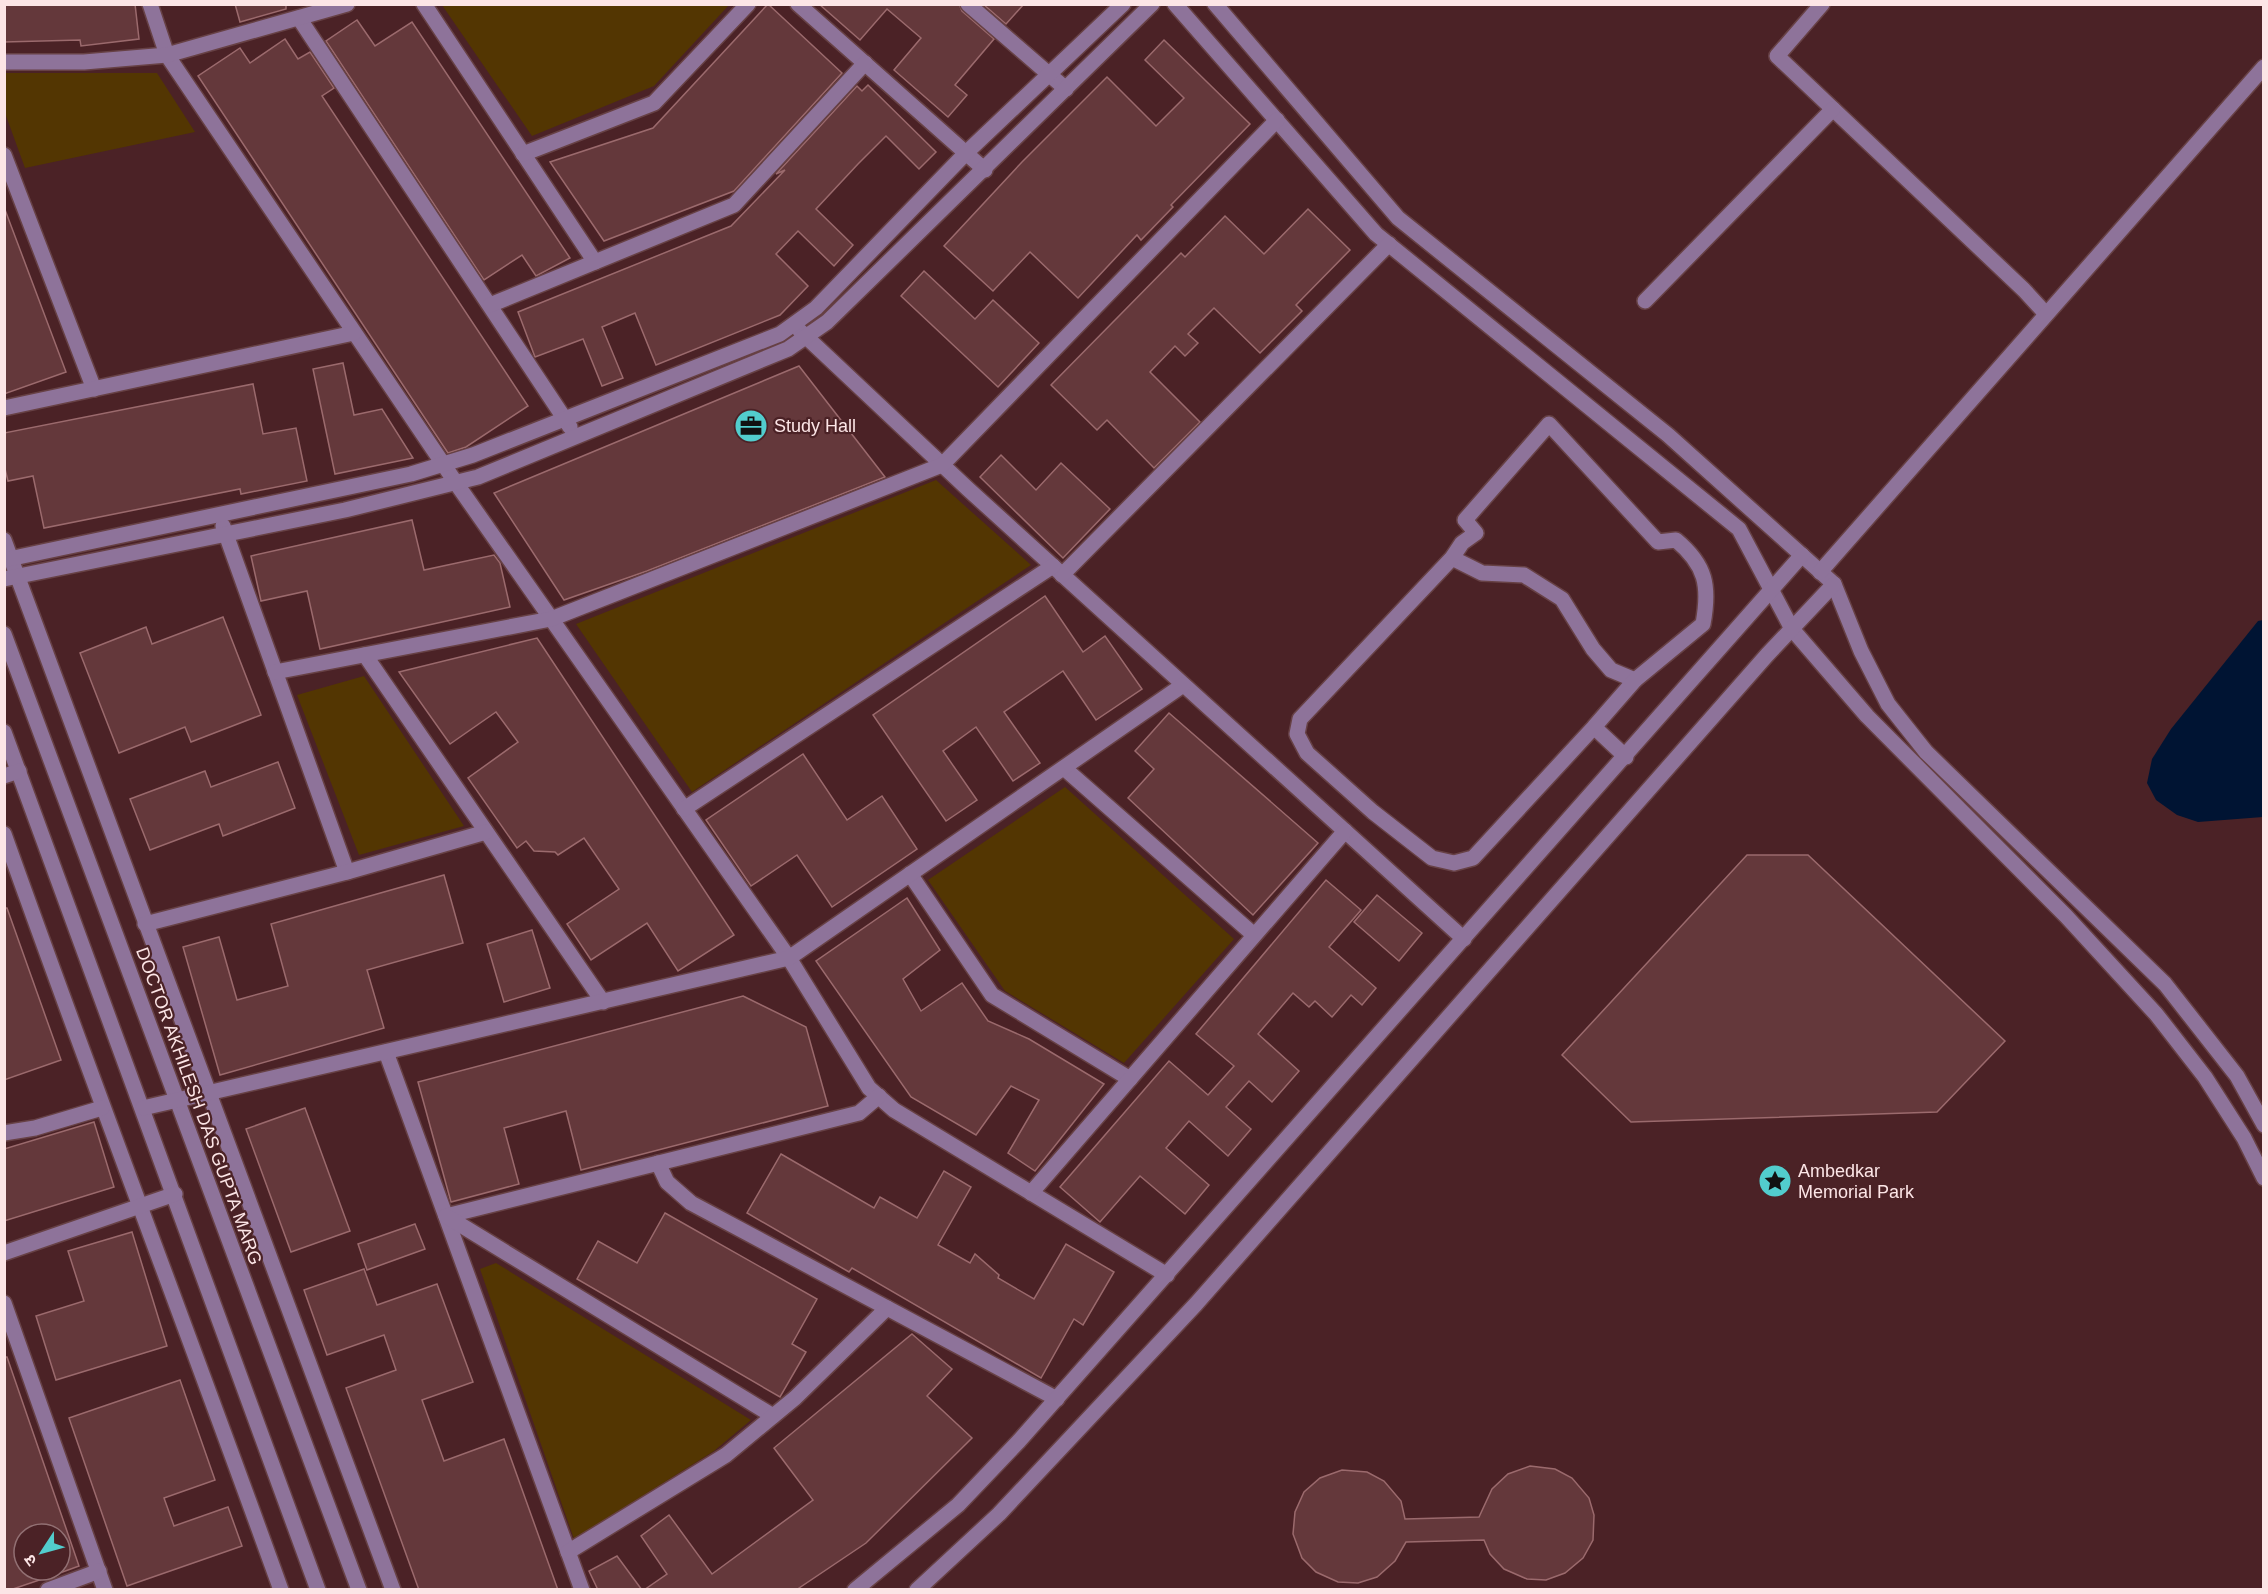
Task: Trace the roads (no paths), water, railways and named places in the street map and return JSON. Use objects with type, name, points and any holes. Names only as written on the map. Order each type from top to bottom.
[{"type":"street","points":[[150,4],[167,55],[456,483],[789,958],[869,1088],[894,1110],[1167,1275]]},
{"type":"street","points":[[4,62],[84,62],[167,55],[347,4]]},
{"type":"street","points":[[424,4],[595,262]]},
{"type":"street","points":[[524,154],[654,103],[748,4]]},
{"type":"street","points":[[798,4],[984,170]]},
{"type":"street","points":[[968,4],[1066,89]]},
{"type":"street","points":[[8,559],[411,474],[565,419],[780,334],[816,308],[966,153],[1123,4]]},
{"type":"street","points":[[11,578],[345,510],[478,477],[789,349],[827,322],[1152,4]]},
{"type":"street","points":[[1175,4],[1376,234],[1739,529],[1792,629],[1868,716],[2066,916],[2156,1014],[2205,1077],[2244,1138],[2264,1178]]},
{"type":"street","points":[[1215,4],[1398,218],[1668,435],[1834,584],[1861,651],[1888,704],[1926,752],[2165,984],[2237,1076],[2264,1125]]},
{"type":"street","points":[[1822,4],[1777,56],[2025,290],[2046,314]]},
{"type":"street","points":[[299,18],[577,437]]},
{"type":"street","points":[[490,305],[734,205],[865,63]]},
{"type":"street","points":[[1820,572],[2264,68]]},
{"type":"street","points":[[1645,301],[1833,109]]},
{"type":"street","points":[[275,672],[551,619],[942,465],[1277,120]]},
{"type":"street","points":[[4,155],[94,389]]},
{"type":"street","points":[[684,809],[1058,571],[1389,244]]},
{"type":"street","points":[[794,324],[942,465],[1464,939]]},
{"type":"street","points":[[4,408],[354,333]]},
{"type":"street","points":[[1549,424],[1658,542],[1676,540],[1692,554],[1704,572],[1707,605],[1703,624],[1635,680],[1594,728],[1473,858],[1454,863],[1432,858],[1373,812],[1307,753],[1297,734],[1300,719],[1452,558],[1462,543],[1476,533],[1465,520],[1549,424]]},
{"type":"street","points":[[219,515],[346,872]]},
{"type":"street","points":[[4,540],[11,578],[145,924],[393,1590]]},
{"type":"street","points":[[855,1590],[958,1505],[1057,1399],[1802,555]]},
{"type":"street","points":[[1452,558],[1482,573],[1524,575],[1562,599],[1593,650],[1611,670],[1635,680]]},
{"type":"street","points":[[917,1590],[999,1514],[1196,1304],[1834,584]]},
{"type":"street","name":"DOCTOR AKHILESH DAS GUPTA MARG","points":[[4,634],[359,1590]]},
{"type":"street","points":[[364,655],[603,1002]]},
{"type":"street","points":[[143,1108],[789,958],[1184,685]]},
{"type":"street","points":[[1594,728],[1626,757]]},
{"type":"street","points":[[4,732],[12,774],[143,1108],[318,1590]]},
{"type":"street","points":[[1064,768],[1254,935]]},
{"type":"street","points":[[1031,1193],[1345,831]]},
{"type":"street","points":[[145,924],[346,872],[486,832]]},
{"type":"street","points":[[4,834],[102,1108],[142,1205],[281,1590]]},
{"type":"street","points":[[910,874],[992,995],[1130,1079]]},
{"type":"street","points":[[386,1052],[582,1590]]},
{"type":"street","points":[[446,1216],[859,1113],[879,1096]]},
{"type":"street","points":[[4,1134],[35,1128],[102,1108]]},
{"type":"street","points":[[658,1163],[667,1182],[691,1203],[1057,1399]]},
{"type":"street","points":[[4,1254],[175,1194]]},
{"type":"street","points":[[446,1216],[773,1416]]},
{"type":"street","points":[[4,1303],[105,1590]]},
{"type":"street","points":[[568,1552],[726,1455],[773,1416],[887,1308]]},
{"type":"street","points":[[48,1590],[99,1571]]},
{"type":"water","points":[[2263,620],[2263,817],[2198,822],[2177,815],[2156,800],[2147,783],[2152,759],[2171,729],[2258,621]]},
{"type":"place","name":"Study Hall","points":[[751,426]]},
{"type":"place","name":"Ambedkar Memorial Park","points":[[1775,1181]]}]
